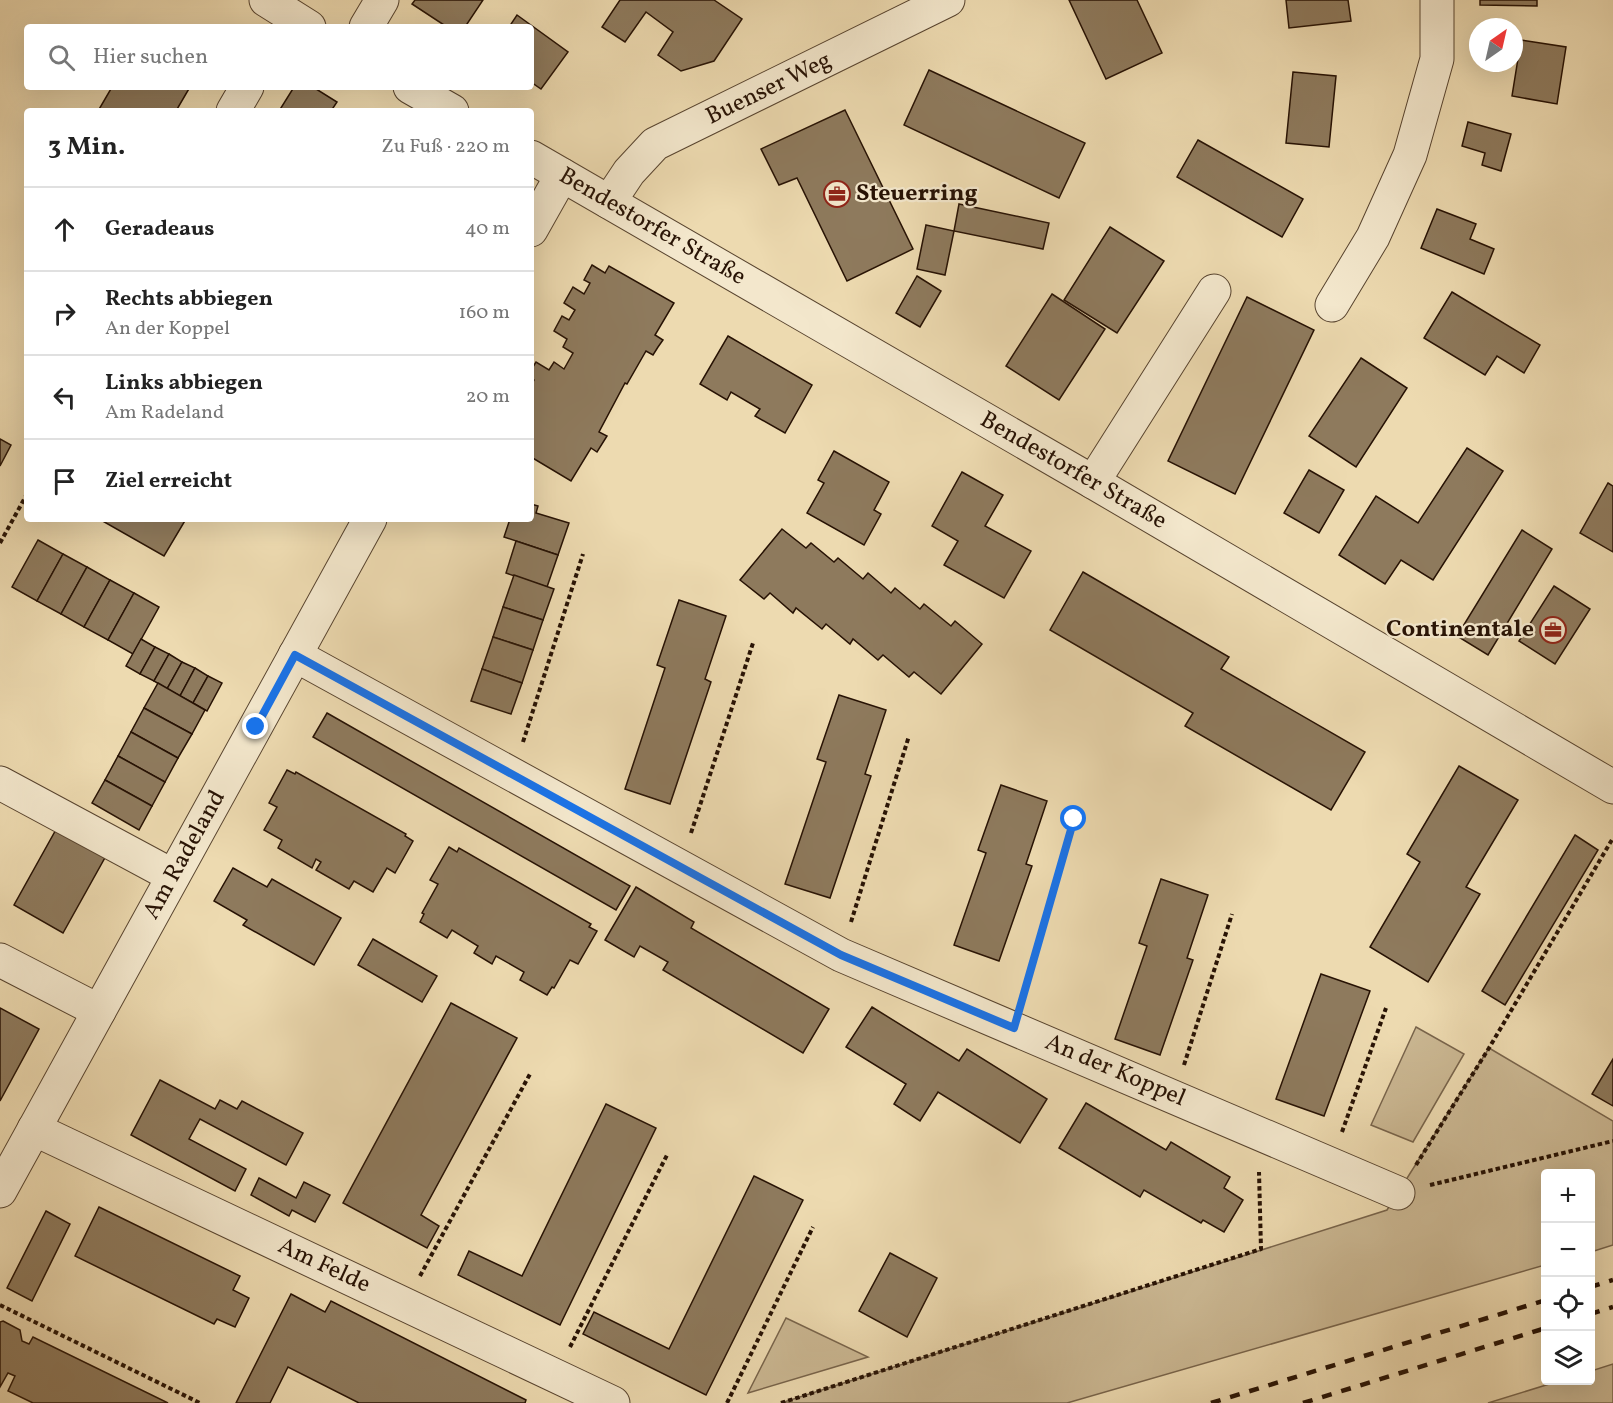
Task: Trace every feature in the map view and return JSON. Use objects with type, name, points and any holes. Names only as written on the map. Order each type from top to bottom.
[{"type":"street","points":[[368,24],[382,0]]},
{"type":"street","name":"Buenser Weg","points":[[609,202],[629,172],[655,144],[948,0]]},
{"type":"street","points":[[1332,305],[1373,237],[1410,155],[1437,59],[1437,0]]},
{"type":"street","points":[[235,108],[245,90]]},
{"type":"street","points":[[415,90],[447,108]]},
{"type":"street","name":"Bendestorfer Straße","points":[[534,159],[1093,482],[1613,787]]},
{"type":"street","points":[[534,225],[562,175]]},
{"type":"street","points":[[1093,482],[1214,291]]},
{"type":"street","name":"Am Radeland","points":[[0,1191],[368,522]]},
{"type":"street","name":"An der Koppel","points":[[295,655],[841,955],[1398,1193]]},
{"type":"street","points":[[0,783],[173,876]]},
{"type":"street","points":[[0,960],[99,1011]]},
{"type":"street","name":"Am Felde","points":[[34,1130],[613,1403]]},
{"type":"path","points":[[0,543],[24,499]]},
{"type":"path","points":[[512,774],[583,554]]},
{"type":"path","points":[[680,866],[753,643]]},
{"type":"path","points":[[841,955],[909,736]]},
{"type":"path","points":[[1014,1028],[1074,819]]},
{"type":"path","points":[[1398,1193],[1489,1048],[1613,838]]},
{"type":"path","points":[[1173,1096],[1232,914]]},
{"type":"path","points":[[1331,1164],[1386,1008]]},
{"type":"path","points":[[404,1304],[530,1074]]},
{"type":"path","points":[[781,1403],[1262,1249],[1257,1132]]},
{"type":"path","points":[[1398,1193],[1613,1141]]},
{"type":"path","points":[[556,1376],[668,1155]]},
{"type":"path","points":[[727,1403],[813,1227]]},
{"type":"path","points":[[0,1305],[201,1403]]},
{"type":"shaded area","points":[[1416,1027],[1464,1054],[1413,1142],[1371,1125]]},
{"type":"shaded area","points":[[1489,1048],[1613,1121],[1613,1245],[1595,1251],[1595,1169],[1541,1169],[1541,1266],[1067,1403],[781,1403],[1387,1210]]},
{"type":"shaded area","points":[[786,1318],[868,1357],[748,1393]]},
{"type":"shaded area","points":[[1613,1364],[1613,1403],[1488,1403],[1546,1385],[1595,1385],[1595,1370]]},
{"type":"building","points":[[415,0],[483,0],[467,24],[442,24],[412,4]]},
{"type":"building","points":[[620,0],[714,0],[742,19],[714,61],[681,71],[658,55],[673,32],[646,12],[625,42],[602,27]]},
{"type":"building","points":[[1069,0],[1137,0],[1162,53],[1106,79]]},
{"type":"building","points":[[1286,0],[1348,0],[1351,21],[1289,28]]},
{"type":"building","points":[[1480,0],[1537,0],[1537,6],[1480,5]]},
{"type":"building","points":[[517,15],[529,24],[511,24]]},
{"type":"building","points":[[534,27],[568,52],[541,89],[534,84]]},
{"type":"building","points":[[1523,40],[1566,47],[1557,104],[1512,96],[1516,72],[1523,72]]},
{"type":"building","points":[[929,70],[1085,143],[1059,198],[904,125]]},
{"type":"building","points":[[1293,72],[1336,76],[1329,147],[1286,143]]},
{"type":"building","points":[[110,90],[188,90],[178,108],[100,108]]},
{"type":"building","points":[[292,90],[318,90],[337,102],[333,108],[281,108]]},
{"type":"building","points":[[845,110],[913,249],[847,281],[797,178],[779,185],[761,149]]},
{"type":"building","points":[[1468,122],[1511,134],[1501,171],[1482,165],[1485,153],[1462,146]]},
{"type":"building","points":[[1198,140],[1303,199],[1282,237],[1177,177]]},
{"type":"building","points":[[959,204],[1049,223],[1043,249],[954,231]]},
{"type":"building","points":[[1437,209],[1476,224],[1470,239],[1494,249],[1484,274],[1421,248]]},
{"type":"building","points":[[926,225],[954,231],[945,275],[917,269]]},
{"type":"building","points":[[1110,227],[1164,261],[1117,333],[1064,300]]},
{"type":"building","points":[[592,265],[605,273],[609,266],[674,303],[655,335],[663,340],[653,355],[646,351],[627,384],[625,383],[599,432],[607,436],[597,452],[591,448],[571,481],[534,459],[534,365],[536,362],[549,370],[554,362],[564,369],[573,353],[563,347],[567,339],[554,331],[562,316],[569,320],[575,310],[564,303],[573,287],[584,294],[590,283],[584,280]]},
{"type":"building","points":[[917,276],[941,291],[920,327],[896,313]]},
{"type":"building","points":[[1452,292],[1540,345],[1524,373],[1497,356],[1485,375],[1424,338]]},
{"type":"building","points":[[1052,294],[1105,329],[1059,400],[1006,366]]},
{"type":"building","points":[[1247,297],[1314,330],[1235,494],[1168,461]]},
{"type":"building","points":[[728,336],[812,385],[785,433],[755,416],[760,409],[731,392],[727,400],[700,384]]},
{"type":"building","points":[[1361,358],[1407,388],[1356,467],[1309,436]]},
{"type":"building","points":[[0,439],[11,445],[0,466]]},
{"type":"building","points":[[1467,448],[1503,471],[1433,580],[1401,560],[1385,584],[1339,555],[1376,496],[1418,523]]},
{"type":"building","points":[[834,451],[889,482],[874,510],[881,514],[864,545],[807,513],[824,483],[818,480]]},
{"type":"building","points":[[1309,470],[1344,490],[1319,533],[1284,513]]},
{"type":"building","points":[[962,472],[1003,495],[985,526],[1031,551],[1004,598],[944,565],[958,541],[932,526]]},
{"type":"building","points":[[1608,483],[1613,486],[1613,552],[1580,533]]},
{"type":"building","points":[[534,505],[538,506],[536,513],[569,523],[558,555],[504,537],[509,522],[534,522]]},
{"type":"building","points":[[104,522],[184,522],[164,556]]},
{"type":"building","points":[[782,529],[806,548],[811,543],[834,562],[838,558],[863,579],[868,573],[891,593],[895,588],[920,609],[924,604],[951,626],[955,621],[982,644],[941,694],[914,672],[909,677],[883,655],[878,660],[853,639],[850,644],[826,624],[822,629],[796,608],[793,613],[770,593],[764,599],[740,580]]},
{"type":"building","points":[[1522,530],[1552,549],[1488,655],[1457,636]]},
{"type":"building","points":[[38,540],[63,554],[37,601],[12,587]]},
{"type":"building","points":[[516,541],[558,555],[547,587],[506,573]]},
{"type":"building","points":[[63,554],[87,567],[61,614],[37,601]]},
{"type":"building","points":[[87,567],[110,580],[84,627],[61,614]]},
{"type":"building","points":[[1083,572],[1229,657],[1221,669],[1365,752],[1331,810],[1185,726],[1193,713],[1050,630]]},
{"type":"building","points":[[514,575],[554,589],[543,620],[503,607]]},
{"type":"building","points":[[110,580],[134,593],[108,640],[84,627]]},
{"type":"building","points":[[1554,586],[1590,609],[1555,664],[1519,641]]},
{"type":"building","points":[[134,593],[159,607],[133,654],[108,640]]},
{"type":"building","points":[[679,600],[726,616],[705,679],[711,682],[670,804],[625,789],[665,668],[657,665]]},
{"type":"building","points":[[503,607],[543,620],[533,650],[493,637]]},
{"type":"building","points":[[493,637],[533,650],[522,683],[482,669]]},
{"type":"building","points":[[141,639],[155,647],[140,674],[126,666]]},
{"type":"building","points":[[155,647],[169,654],[154,681],[140,674]]},
{"type":"building","points":[[169,654],[182,662],[167,689],[154,681]]},
{"type":"building","points":[[182,662],[195,668],[180,696],[167,689]]},
{"type":"building","points":[[195,668],[208,676],[193,703],[180,696]]},
{"type":"building","points":[[482,669],[522,683],[511,714],[471,701]]},
{"type":"building","points":[[208,676],[222,683],[207,711],[193,703]]},
{"type":"building","points":[[158,683],[205,710],[192,734],[144,708]]},
{"type":"building","points":[[839,695],[886,710],[865,774],[871,776],[830,898],[785,884],[826,762],[817,759]]},
{"type":"building","points":[[144,708],[192,734],[178,758],[131,732]]},
{"type":"building","points":[[327,713],[630,886],[616,910],[313,737]]},
{"type":"building","points":[[131,732],[178,758],[165,782],[118,756]]},
{"type":"building","points":[[118,756],[165,782],[152,806],[105,780]]},
{"type":"building","points":[[1459,766],[1518,800],[1466,887],[1480,894],[1428,982],[1370,947],[1420,862],[1407,854]]},
{"type":"building","points":[[287,770],[295,774],[296,772],[406,834],[405,836],[413,841],[395,873],[387,868],[373,892],[354,881],[349,889],[316,870],[321,862],[316,859],[312,868],[278,848],[282,840],[264,830],[277,807],[269,803]]},
{"type":"building","points":[[105,780],[152,806],[139,830],[92,803]]},
{"type":"building","points":[[1001,785],[1047,801],[1026,864],[1032,866],[999,961],[954,945],[986,853],[978,850]]},
{"type":"building","points":[[58,826],[107,854],[63,933],[14,905]]},
{"type":"building","points":[[1575,835],[1598,850],[1505,1005],[1482,991]]},
{"type":"building","points":[[449,847],[457,852],[459,848],[591,924],[589,927],[597,931],[578,964],[570,960],[554,988],[552,987],[547,995],[520,980],[524,972],[496,956],[492,964],[474,953],[478,946],[452,930],[447,938],[420,922],[424,914],[422,913],[438,884],[430,880]]},
{"type":"building","points":[[233,868],[267,887],[272,879],[341,918],[314,965],[243,925],[247,920],[214,901]]},
{"type":"building","points":[[1161,879],[1208,895],[1187,958],[1193,960],[1160,1055],[1115,1039],[1147,946],[1139,943]]},
{"type":"building","points":[[636,887],[694,922],[691,928],[829,1009],[803,1053],[663,970],[668,962],[640,946],[634,957],[605,940]]},
{"type":"building","points":[[373,939],[437,976],[422,1002],[358,965]]},
{"type":"building","points":[[1321,974],[1370,991],[1324,1116],[1276,1099]]},
{"type":"building","points":[[451,1003],[517,1038],[421,1215],[439,1226],[427,1248],[343,1203]]},
{"type":"building","points":[[872,1007],[959,1061],[967,1049],[1047,1099],[1020,1143],[938,1092],[920,1121],[894,1104],[906,1084],[846,1047]]},
{"type":"building","points":[[0,1008],[39,1029],[0,1101]]},
{"type":"building","points":[[1613,1059],[1613,1106],[1592,1094]]},
{"type":"building","points":[[160,1080],[215,1109],[220,1100],[237,1109],[242,1101],[303,1133],[286,1165],[200,1119],[189,1139],[246,1169],[235,1191],[131,1135]]},
{"type":"building","points":[[1086,1103],[1166,1150],[1171,1142],[1230,1177],[1224,1188],[1243,1200],[1224,1232],[1203,1220],[1201,1223],[1144,1190],[1140,1197],[1059,1148]]},
{"type":"building","points":[[606,1104],[656,1128],[560,1325],[458,1275],[469,1251],[522,1276]]},
{"type":"building","points":[[754,1176],[803,1200],[706,1395],[583,1334],[594,1312],[669,1349]]},
{"type":"building","points":[[259,1178],[296,1198],[304,1182],[330,1195],[315,1222],[292,1210],[289,1216],[251,1195]]},
{"type":"building","points":[[99,1207],[240,1276],[233,1290],[249,1298],[235,1327],[217,1319],[214,1324],[75,1256]]},
{"type":"building","points":[[46,1211],[70,1224],[32,1301],[7,1288]]},
{"type":"building","points":[[890,1253],[937,1278],[907,1337],[859,1311]]},
{"type":"building","points":[[291,1294],[325,1312],[331,1301],[526,1400],[525,1403],[359,1403],[288,1367],[270,1403],[236,1403]]},
{"type":"building","points":[[3,1321],[20,1330],[22,1341],[29,1344],[33,1337],[168,1403],[33,1403],[8,1391],[15,1376],[8,1373],[0,1387],[0,1322]]},
{"type":"railway","points":[[1595,1285],[1613,1280]]},
{"type":"railway","points":[[1211,1403],[1541,1302]]},
{"type":"railway","points":[[1595,1312],[1613,1307]]},
{"type":"railway","points":[[1303,1403],[1541,1330]]},
{"type":"place","name":"Steuerring","points":[[837,194]]},
{"type":"place","name":"Continentale","points":[[1553,630]]},
{"type":"route","points":[[256,727],[295,655],[841,955],[1014,1028],[1074,819]]}]
